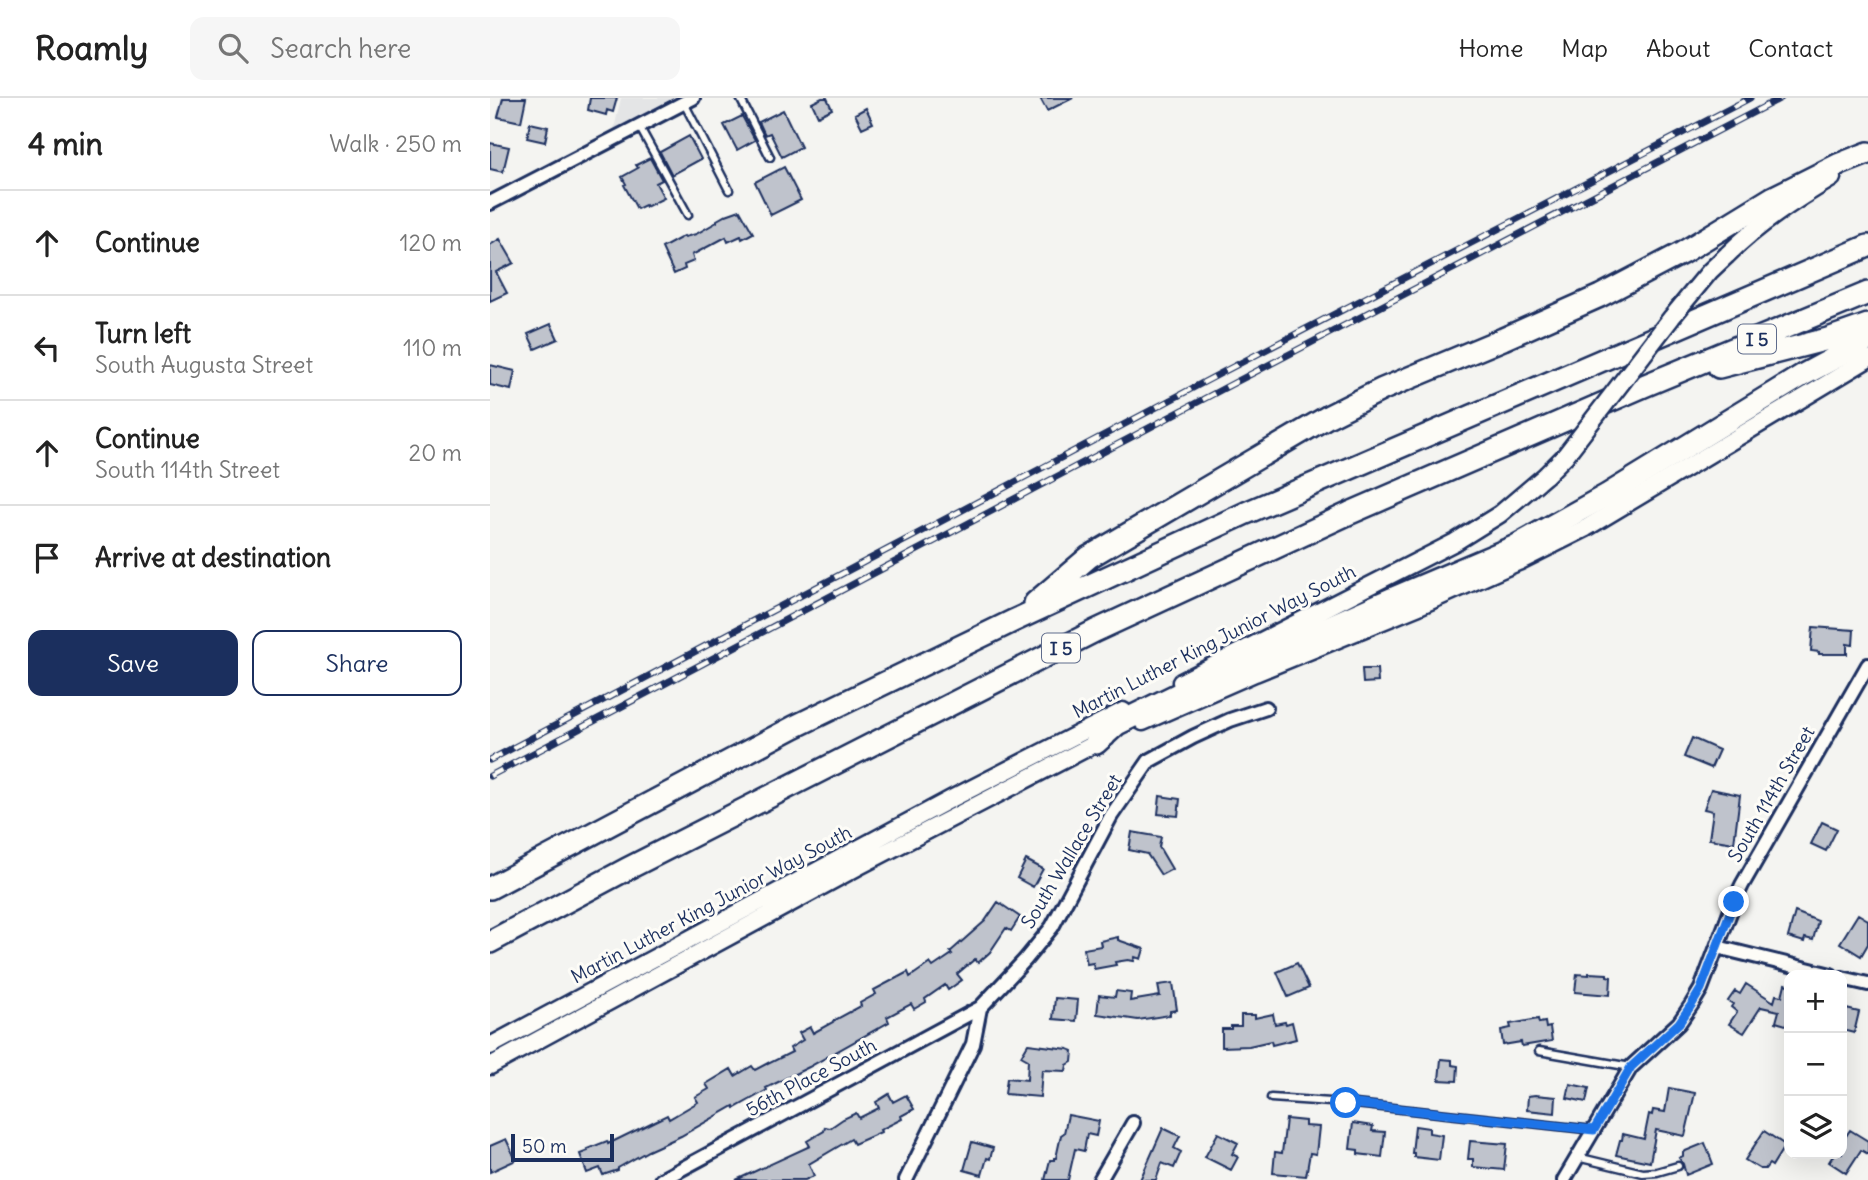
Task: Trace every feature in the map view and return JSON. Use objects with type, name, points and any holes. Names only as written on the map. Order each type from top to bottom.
[{"type":"highway","points":[[1013,621],[1088,557],[1329,416],[1600,296],[1682,253],[1772,198],[1840,164],[1868,156]]},
{"type":"highway","name":"I 5","points":[[490,888],[794,727],[1013,621],[1246,513],[1868,246]]},
{"type":"highway","name":"I 5","points":[[490,942],[627,869],[1095,631],[1350,513],[1646,385],[1868,293]]},
{"type":"highway","points":[[1646,385],[1828,339],[1868,325]]},
{"type":"highway","points":[[1096,743],[1116,724],[1201,683],[1514,547],[1607,495],[1803,375],[1868,340]]},
{"type":"main road","name":"Martin Luther King Junior Way South","points":[[490,1046],[953,798],[1455,542],[1500,514],[1565,456],[1710,271],[1766,221],[1868,156]]},
{"type":"main road","name":"Martin Luther King Junior Way South","points":[[490,1066],[861,865],[1096,743],[1255,673],[1419,607],[1586,528],[1868,359]]},
{"type":"street","points":[[490,203],[687,100]]},
{"type":"street","name":"South 114th Street","points":[[1564,1180],[1631,1067],[1679,1023],[1701,989],[1742,885],[1868,665]]},
{"type":"street","name":"South Wallace Street","points":[[980,1008],[1052,927],[1111,816],[1149,761],[1230,720],[1266,708]]},
{"type":"street","points":[[1717,947],[1811,970]]},
{"type":"street","points":[[1847,979],[1868,984]]},
{"type":"street","points":[[905,1180],[974,1044],[980,1008]]},
{"type":"street","name":"56th Place South","points":[[661,1180],[980,1008]]},
{"type":"street","points":[[1100,1180],[1133,1123]]},
{"type":"lane","points":[[740,98],[770,157]]},
{"type":"lane","points":[[687,100],[729,190]]},
{"type":"lane","points":[[639,126],[688,215]]},
{"type":"lane","points":[[1538,1051],[1631,1067]]},
{"type":"lane","points":[[1271,1098],[1346,1103],[1594,1130]]},
{"type":"lane","points":[[1577,1157],[1643,1173],[1678,1166]]},
{"type":"shaded area","points":[[621,98],[673,98],[614,129]]},
{"type":"building","points":[[503,98],[526,98],[521,122],[498,117]]},
{"type":"building","points":[[590,98],[617,98],[613,112],[607,110],[606,115],[588,110]]},
{"type":"building","points":[[827,98],[832,109],[818,116],[812,103]]},
{"type":"building","points":[[1040,98],[1073,98],[1047,111]]},
{"type":"building","points":[[866,108],[873,123],[862,128],[855,114]]},
{"type":"building","points":[[783,110],[801,147],[782,157],[770,133],[765,135],[759,122]]},
{"type":"building","points":[[742,116],[755,140],[737,150],[724,125]]},
{"type":"building","points":[[530,123],[548,127],[545,142],[527,138]]},
{"type":"building","points":[[689,136],[701,159],[672,175],[660,152]]},
{"type":"building","points":[[490,143],[509,147],[503,172],[490,169]]},
{"type":"building","points":[[650,158],[662,180],[656,183],[664,198],[637,209],[622,177]]},
{"type":"building","points":[[784,167],[801,200],[771,215],[755,182]]},
{"type":"building","points":[[740,210],[753,233],[728,242],[726,237],[692,255],[694,261],[674,274],[662,248],[684,236],[696,234],[726,215]]},
{"type":"building","points":[[500,239],[514,263],[496,272],[507,293],[490,301],[490,245]]},
{"type":"building","points":[[551,324],[558,339],[535,349],[528,334]]},
{"type":"building","points":[[490,365],[515,371],[511,390],[490,385]]},
{"type":"building","points":[[1813,627],[1854,630],[1853,645],[1847,644],[1847,654],[1819,654],[1811,651]]},
{"type":"building","points":[[1362,669],[1377,669],[1378,682],[1363,683]]},
{"type":"building","points":[[1692,738],[1719,750],[1711,768],[1684,757]]},
{"type":"building","points":[[1711,789],[1740,795],[1734,843],[1709,839],[1713,811],[1704,809]]},
{"type":"building","points":[[1160,796],[1180,799],[1178,816],[1158,814]]},
{"type":"building","points":[[1822,822],[1837,829],[1826,851],[1811,844]]},
{"type":"building","points":[[1132,832],[1161,837],[1159,847],[1172,869],[1161,875],[1147,854],[1129,850]]},
{"type":"building","points":[[1026,860],[1043,869],[1033,887],[1017,878]]},
{"type":"building","points":[[998,902],[1020,917],[1011,931],[1006,928],[990,952],[978,963],[975,959],[957,974],[962,980],[948,990],[945,985],[914,1009],[911,1004],[887,1017],[889,1022],[766,1088],[767,1090],[735,1108],[734,1106],[648,1151],[618,1170],[603,1175],[600,1168],[587,1173],[580,1154],[588,1151],[587,1149],[607,1141],[608,1144],[667,1115],[669,1119],[698,1102],[695,1097],[709,1089],[706,1084],[731,1069],[735,1076],[752,1066],[755,1070],[792,1052],[790,1048],[803,1040],[799,1033],[810,1027],[813,1033],[861,1006],[860,1003],[876,994],[874,990],[908,972],[910,977],[930,963],[933,967],[952,954],[950,952],[985,921]]},
{"type":"building","points":[[1795,912],[1818,921],[1813,940],[1805,938],[1804,942],[1788,937]]},
{"type":"building","points":[[1858,914],[1868,920],[1868,944],[1861,956],[1840,943]]},
{"type":"building","points":[[1118,937],[1118,940],[1144,949],[1141,959],[1135,957],[1134,961],[1115,962],[1116,965],[1094,969],[1093,963],[1087,964],[1084,949],[1101,946],[1100,941]]},
{"type":"building","points":[[1297,963],[1309,988],[1288,997],[1277,972]]},
{"type":"building","points":[[1577,974],[1607,974],[1611,977],[1610,995],[1575,992]]},
{"type":"building","points":[[1173,983],[1177,1010],[1170,1011],[1170,1015],[1138,1020],[1097,1014],[1099,995],[1115,997],[1116,991],[1131,993],[1130,1001],[1160,996],[1158,985]]},
{"type":"building","points":[[1746,984],[1774,1002],[1776,995],[1782,996],[1784,988],[1784,1024],[1776,1022],[1779,1011],[1761,1007],[1744,1033],[1729,1024],[1737,1012],[1728,1001],[1735,991],[1740,994]]},
{"type":"building","points":[[1055,998],[1078,1000],[1076,1021],[1053,1019]]},
{"type":"building","points":[[1847,1009],[1859,1012],[1854,1033],[1847,1031]]},
{"type":"building","points":[[1273,1014],[1275,1024],[1292,1022],[1296,1039],[1272,1045],[1271,1041],[1249,1046],[1222,1047],[1222,1029],[1241,1026],[1241,1015],[1255,1015],[1255,1018]]},
{"type":"building","points":[[1538,1019],[1539,1023],[1545,1022],[1546,1028],[1550,1027],[1552,1041],[1522,1046],[1521,1042],[1503,1045],[1501,1030],[1511,1028],[1510,1024]]},
{"type":"building","points":[[1028,1044],[1073,1051],[1072,1062],[1067,1065],[1066,1071],[1042,1070],[1040,1097],[1005,1094],[1007,1078],[1027,1080],[1028,1060],[1021,1056]]},
{"type":"building","points":[[1441,1059],[1452,1060],[1452,1065],[1458,1066],[1457,1081],[1439,1080]]},
{"type":"building","points":[[1570,1084],[1589,1088],[1586,1102],[1567,1098]]},
{"type":"building","points":[[1669,1088],[1695,1093],[1685,1136],[1656,1130],[1650,1162],[1616,1155],[1623,1134],[1644,1139],[1649,1114],[1652,1115],[1653,1110],[1665,1112]]},
{"type":"building","points":[[889,1094],[893,1102],[906,1095],[914,1109],[901,1116],[902,1119],[880,1130],[881,1132],[854,1144],[851,1139],[809,1164],[814,1176],[805,1180],[736,1180],[810,1146],[807,1141],[824,1131],[825,1127],[830,1128],[856,1113],[859,1118],[879,1108],[876,1102]]},
{"type":"building","points":[[1528,1096],[1556,1097],[1555,1113],[1527,1110]]},
{"type":"building","points":[[1068,1115],[1099,1121],[1096,1136],[1087,1134],[1084,1151],[1075,1149],[1068,1180],[1045,1180],[1050,1160],[1056,1158]]},
{"type":"building","points":[[1286,1119],[1305,1121],[1305,1126],[1319,1127],[1316,1154],[1310,1153],[1306,1176],[1273,1173],[1275,1152],[1282,1153]]},
{"type":"building","points":[[1353,1123],[1373,1126],[1372,1131],[1385,1132],[1382,1157],[1358,1154],[1358,1150],[1350,1149]]},
{"type":"building","points":[[1415,1126],[1429,1128],[1429,1133],[1442,1135],[1439,1160],[1414,1157],[1412,1153]]},
{"type":"building","points":[[1163,1128],[1180,1136],[1174,1148],[1181,1152],[1174,1168],[1162,1163],[1156,1180],[1140,1180]]},
{"type":"building","points":[[1850,1130],[1868,1141],[1868,1154],[1861,1150],[1846,1173],[1829,1162],[1831,1159],[1847,1159],[1847,1134]]},
{"type":"building","points":[[1764,1131],[1784,1144],[1772,1166],[1769,1164],[1765,1169],[1745,1160]]},
{"type":"building","points":[[1218,1133],[1238,1143],[1232,1154],[1238,1157],[1231,1170],[1205,1157]]},
{"type":"building","points":[[506,1139],[516,1160],[490,1172],[490,1146]]},
{"type":"building","points":[[1470,1141],[1507,1144],[1504,1170],[1473,1167],[1473,1159],[1468,1159]]},
{"type":"building","points":[[972,1142],[993,1148],[982,1175],[964,1170]]},
{"type":"building","points":[[1705,1143],[1713,1164],[1686,1175],[1679,1158],[1683,1156],[1683,1152]]},
{"type":"railway","points":[[490,760],[1225,371],[1750,98]]},
{"type":"railway","points":[[490,776],[1781,98]]},
{"type":"route","points":[[1346,1103],[1594,1130],[1631,1067],[1679,1023],[1692,1004],[1701,989],[1734,902]]}]
